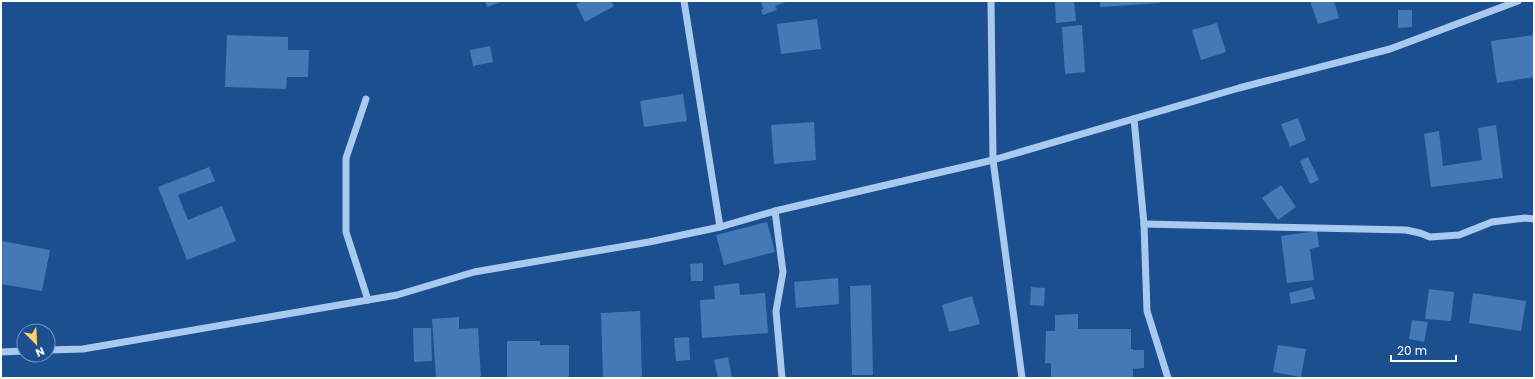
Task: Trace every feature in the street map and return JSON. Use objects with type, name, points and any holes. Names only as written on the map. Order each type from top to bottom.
[{"type":"street","points":[[684,1],[720,226]]},
{"type":"street","points":[[991,1],[993,160],[1022,378]]},
{"type":"street","points":[[56,350],[83,349],[397,295],[474,272],[649,242],[720,226],[775,211],[993,160],[1239,88],[1390,49],[1518,1]]},
{"type":"street","points":[[366,99],[346,158],[346,232],[368,300]]},
{"type":"street","points":[[1134,119],[1144,224],[1147,311],[1168,378]]},
{"type":"street","points":[[775,211],[783,272],[776,310],[782,378]]},
{"type":"street","points":[[1144,224],[1406,230],[1430,236],[1460,235],[1492,222],[1525,218],[1534,219]]},
{"type":"street","points":[[1,352],[16,351]]},
{"type":"building","points":[[485,1],[504,1],[487,7]]},
{"type":"building","points":[[582,1],[611,1],[614,6],[585,22],[576,4]]},
{"type":"building","points":[[761,1],[789,1],[775,6],[777,10],[763,15],[761,10],[763,9]]},
{"type":"building","points":[[1055,1],[1074,1],[1076,21],[1056,23]]},
{"type":"building","points":[[1100,1],[1160,1],[1160,3],[1100,7]]},
{"type":"building","points":[[1310,1],[1334,1],[1339,18],[1318,24]]},
{"type":"building","points":[[1398,10],[1412,10],[1412,27],[1398,28]]},
{"type":"building","points":[[817,19],[821,49],[781,54],[777,24]]},
{"type":"building","points":[[1217,23],[1226,52],[1201,60],[1192,30]]},
{"type":"building","points":[[1082,25],[1085,72],[1065,74],[1062,27]]},
{"type":"building","points":[[227,35],[288,37],[288,50],[309,50],[308,77],[287,77],[286,89],[225,87]]},
{"type":"building","points":[[1534,35],[1534,77],[1497,83],[1491,41]]},
{"type":"building","points":[[490,46],[493,62],[473,66],[470,50]]},
{"type":"building","points":[[683,94],[687,121],[644,127],[640,101]]},
{"type":"building","points":[[1298,118],[1306,140],[1290,147],[1281,124]]},
{"type":"building","points":[[814,122],[816,160],[774,164],[771,125]]},
{"type":"building","points":[[1496,125],[1503,178],[1431,187],[1424,134],[1439,131],[1443,166],[1482,160],[1478,128]]},
{"type":"building","points":[[1308,157],[1319,180],[1310,184],[1300,161]]},
{"type":"building","points":[[209,167],[215,181],[178,195],[188,220],[222,206],[236,241],[187,260],[158,187]]},
{"type":"building","points":[[1281,185],[1296,207],[1278,220],[1262,198]]},
{"type":"building","points":[[767,222],[775,252],[724,265],[716,235]]},
{"type":"building","points":[[1317,231],[1319,247],[1310,249],[1314,280],[1287,283],[1281,236]]},
{"type":"building","points":[[2,241],[50,250],[42,291],[1,284]]},
{"type":"building","points":[[703,263],[703,281],[691,281],[690,264]]},
{"type":"building","points":[[838,278],[839,304],[796,308],[794,282]]},
{"type":"building","points":[[739,283],[740,295],[765,293],[768,333],[702,338],[700,300],[715,299],[714,286]]},
{"type":"building","points":[[871,285],[873,375],[852,375],[850,286]]},
{"type":"building","points":[[1031,287],[1045,288],[1044,306],[1030,305]]},
{"type":"building","points":[[1312,287],[1315,299],[1291,304],[1289,293]]},
{"type":"building","points":[[1429,289],[1454,292],[1451,321],[1425,319]]},
{"type":"building","points":[[1473,293],[1526,301],[1521,331],[1469,323]]},
{"type":"building","points":[[972,296],[980,324],[949,332],[942,305]]},
{"type":"building","points":[[640,311],[642,378],[603,378],[601,313]]},
{"type":"building","points":[[1078,314],[1078,329],[1131,329],[1131,349],[1144,350],[1144,368],[1133,369],[1133,378],[1051,378],[1051,363],[1045,363],[1046,331],[1055,331],[1055,315]]},
{"type":"building","points":[[459,317],[459,329],[478,328],[481,378],[436,378],[432,319]]},
{"type":"building","points":[[1412,320],[1428,322],[1424,342],[1409,339]]},
{"type":"building","points":[[413,328],[431,328],[432,361],[414,362]]},
{"type":"building","points":[[689,337],[690,360],[676,361],[674,338]]},
{"type":"building","points":[[507,341],[540,341],[540,345],[569,345],[569,378],[507,378]]},
{"type":"building","points":[[1278,345],[1306,349],[1301,377],[1273,372]]},
{"type":"building","points":[[728,357],[732,378],[718,378],[714,360]]}]
